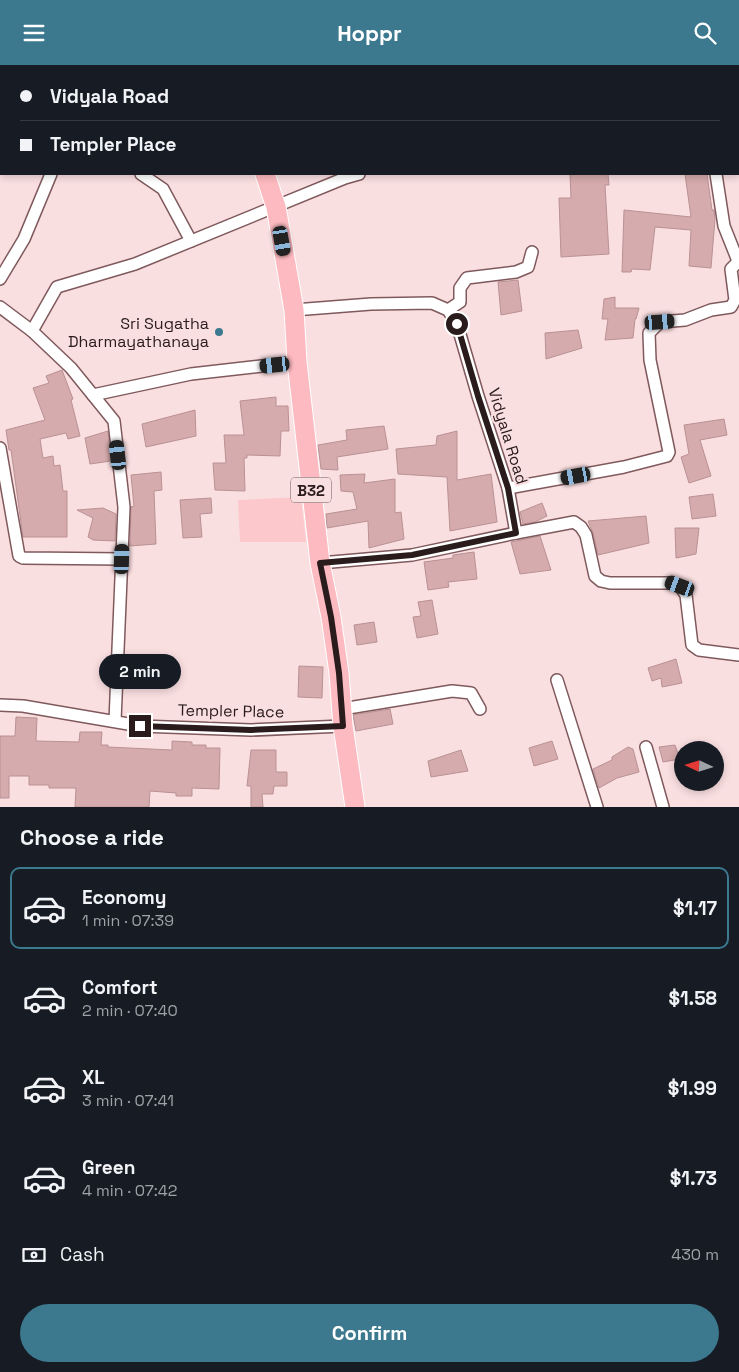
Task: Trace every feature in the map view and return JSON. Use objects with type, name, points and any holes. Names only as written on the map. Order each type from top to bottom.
[{"type":"main road","name":"B32","points":[[265,175],[276,207],[294,310],[297,362],[320,563],[331,617],[339,673],[342,717],[355,807]]},
{"type":"street","points":[[0,279],[24,239],[51,175]]},
{"type":"street","points":[[142,175],[163,189],[191,241]]},
{"type":"street","points":[[32,331],[57,287],[135,264],[356,175]]},
{"type":"street","points":[[508,488],[624,467],[667,456],[669,452],[650,360],[649,333],[660,322],[685,320],[711,310],[731,307],[735,300],[731,269],[738,261],[724,227],[716,175]]},
{"type":"street","points":[[294,310],[371,304],[432,303],[448,310],[460,302],[460,288],[467,278],[516,272],[528,267],[532,252]]},
{"type":"street","points":[[0,307],[32,331],[71,368],[114,421],[124,507],[115,721]]},
{"type":"street","name":"Vidyala Road","points":[[448,310],[457,324],[508,488],[516,533]]},
{"type":"street","points":[[93,395],[191,373],[297,362]]},
{"type":"street","points":[[0,448],[19,555],[23,558],[122,559]]},
{"type":"street","points":[[320,563],[412,555],[574,522],[581,527],[586,535],[595,576],[602,581],[610,583],[671,583],[680,586],[686,595],[692,645],[699,650],[739,655]]},
{"type":"street","points":[[557,680],[597,807]]},
{"type":"street","name":"Templer Place","points":[[0,705],[23,706],[140,726],[251,730],[342,717],[452,691],[471,693],[480,709]]},
{"type":"street","points":[[646,747],[663,807]]},
{"type":"shaded area","points":[[301,497],[306,542],[240,542],[238,500]]},
{"type":"building","points":[[570,175],[608,175],[609,185],[605,185],[609,254],[561,257],[559,198],[571,198]]},
{"type":"building","points":[[685,175],[707,175],[715,219],[711,268],[689,266],[691,230],[655,227],[650,270],[632,269],[631,272],[622,272],[624,210],[691,217]]},
{"type":"building","points":[[518,280],[522,311],[501,315],[498,282]]},
{"type":"building","points":[[615,297],[615,308],[639,308],[635,319],[633,338],[605,340],[608,319],[602,319],[604,299]]},
{"type":"building","points":[[578,330],[582,348],[546,359],[545,333]]},
{"type":"building","points":[[62,370],[73,399],[71,400],[80,436],[68,439],[66,433],[40,439],[43,458],[53,456],[54,466],[60,465],[63,491],[67,491],[67,537],[23,537],[11,450],[9,450],[6,430],[45,420],[33,388],[49,383],[46,376]]},
{"type":"building","points":[[276,397],[276,406],[288,406],[289,431],[281,431],[280,456],[247,455],[247,458],[244,458],[245,491],[215,490],[213,463],[226,463],[224,435],[244,435],[240,401]]},
{"type":"building","points":[[195,410],[196,436],[146,447],[142,424]]},
{"type":"building","points":[[724,419],[727,435],[700,440],[711,476],[689,483],[681,457],[689,454],[684,425]]},
{"type":"building","points":[[384,426],[388,449],[337,457],[338,470],[321,469],[318,445],[347,440],[346,430]]},
{"type":"building","points":[[108,431],[111,461],[90,464],[85,438]]},
{"type":"building","points":[[457,431],[457,480],[491,474],[497,522],[450,531],[447,477],[398,474],[396,449],[436,445],[437,436]]},
{"type":"building","points":[[161,472],[162,490],[154,491],[156,544],[130,546],[131,507],[134,506],[131,475]]},
{"type":"building","points":[[365,474],[364,483],[395,479],[395,513],[401,512],[404,539],[369,548],[368,521],[327,528],[326,514],[357,509],[353,492],[341,491],[340,475]]},
{"type":"building","points":[[713,494],[716,516],[692,519],[689,497]]},
{"type":"building","points":[[211,498],[212,513],[200,514],[202,537],[183,538],[180,500]]},
{"type":"building","points":[[542,503],[547,516],[535,522],[523,524],[520,512]]},
{"type":"building","points":[[103,508],[116,514],[115,541],[93,540],[88,537],[93,518],[77,510]]},
{"type":"building","points":[[646,516],[649,543],[598,555],[588,521]]},
{"type":"building","points":[[675,528],[699,528],[696,554],[676,558]]},
{"type":"building","points":[[540,536],[551,570],[520,574],[511,542]]},
{"type":"building","points":[[474,552],[477,579],[448,582],[449,587],[428,590],[424,562],[453,558],[453,555]]},
{"type":"building","points":[[432,600],[438,634],[417,638],[413,617],[421,616],[418,602]]},
{"type":"building","points":[[374,622],[377,642],[357,645],[354,625]]},
{"type":"building","points":[[676,659],[682,683],[662,687],[661,678],[652,681],[648,668]]},
{"type":"building","points":[[299,666],[323,667],[322,698],[298,697]]},
{"type":"building","points":[[390,709],[393,724],[356,731],[353,715]]},
{"type":"building","points":[[16,717],[37,718],[36,741],[79,742],[80,732],[102,732],[101,745],[108,745],[108,747],[172,750],[172,741],[192,742],[192,745],[206,745],[206,748],[220,748],[219,789],[192,788],[192,796],[176,796],[176,793],[150,791],[149,807],[75,807],[76,788],[49,788],[49,785],[29,785],[29,776],[9,776],[9,798],[0,798],[0,736],[15,736]]},
{"type":"building","points":[[552,741],[558,759],[534,766],[529,748]]},
{"type":"building","points":[[674,745],[674,760],[663,762],[659,747]]},
{"type":"building","points":[[628,747],[633,749],[639,772],[617,778],[599,788],[593,769],[612,760],[612,757]]},
{"type":"building","points":[[251,750],[276,750],[276,772],[287,772],[287,786],[274,786],[273,794],[262,794],[263,807],[251,807],[251,786],[247,786]]},
{"type":"building","points":[[461,750],[468,771],[431,777],[428,761]]},
{"type":"place","name":"Sri Sugatha Dharmayathanaya","points":[[219,332]]},
{"type":"route","points":[[140,726],[251,730],[343,726],[339,673],[331,617],[320,563],[412,555],[516,533],[508,488],[457,324]]}]
